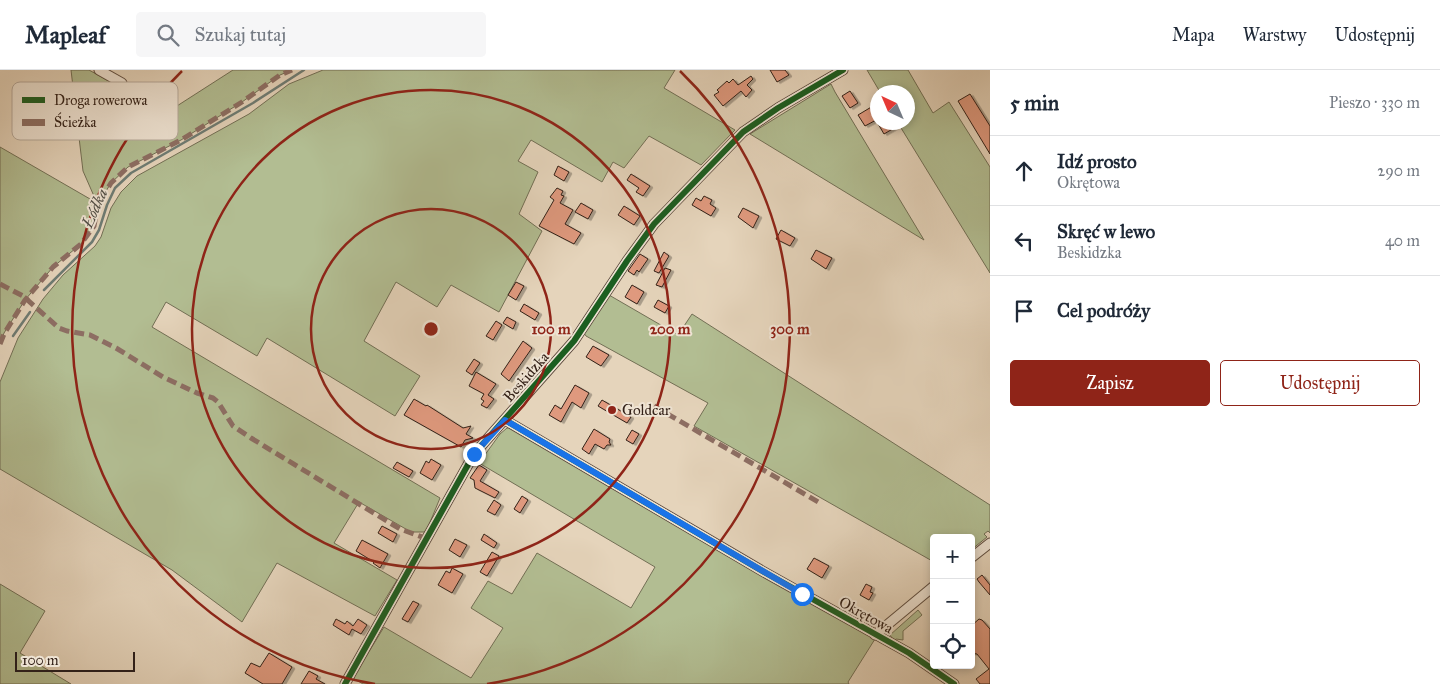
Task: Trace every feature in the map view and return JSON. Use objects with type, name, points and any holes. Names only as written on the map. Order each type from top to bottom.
[{"type":"street","points":[[99,70],[120,82]]},
{"type":"street","name":"Beskidzka","points":[[345,684],[474,454],[574,341],[627,260],[660,218],[743,132],[778,108],[843,70]]},
{"type":"street","name":"Okrętowa","points":[[505,420],[875,636],[914,656],[954,684]]},
{"type":"street","points":[[975,555],[990,542]]},
{"type":"street","points":[[875,636],[930,589]]},
{"type":"green space","points":[[71,70],[89,70],[110,82],[72,82]]},
{"type":"green space","points":[[233,70],[292,70],[280,75],[242,102],[181,140],[128,167],[111,183],[98,204],[94,226],[81,244],[53,267],[25,300],[4,333],[0,344],[0,147],[97,203],[83,171],[79,140],[178,140],[178,105]]},
{"type":"green space","points":[[323,70],[675,70],[664,88],[735,130],[701,165],[649,136],[624,168],[613,162],[602,182],[531,140],[518,161],[538,172],[519,214],[542,231],[499,312],[451,285],[437,307],[396,282],[364,341],[420,376],[395,416],[267,338],[257,356],[166,302],[152,327],[440,498],[426,532],[411,532],[359,502],[334,543],[397,580],[375,616],[277,563],[242,622],[172,570],[0,469],[0,382],[18,338],[43,299],[63,275],[95,246],[101,237],[111,208],[121,192],[137,176],[249,114],[289,84]]},
{"type":"green space","points":[[867,70],[908,70],[933,113],[949,102],[990,167],[990,273],[902,130],[915,130],[915,85],[876,85]]},
{"type":"green space","points":[[831,84],[835,92],[924,240],[750,134]]},
{"type":"green space","points":[[609,295],[678,335],[692,314],[990,505],[990,533],[988,531],[984,534],[987,537],[975,547],[975,534],[930,534],[930,560],[694,426],[708,403],[586,336],[584,333]]},
{"type":"green space","points":[[507,428],[512,428],[875,639],[848,682],[849,684],[363,684],[353,678],[384,627],[471,678],[503,628],[471,608],[488,581],[512,594],[537,553],[631,608],[655,567],[479,463],[500,434]]},
{"type":"green space","points":[[0,584],[45,611],[20,653],[71,684],[0,684]]},
{"type":"green space","points":[[918,610],[922,615],[903,631],[903,640],[896,639],[894,641],[890,639],[892,638],[890,635]]},
{"type":"building","points":[[770,70],[785,70],[789,75],[777,82]]},
{"type":"building","points":[[751,76],[753,79],[747,85],[752,90],[746,97],[741,91],[723,106],[714,95],[719,92],[717,90],[727,81],[729,83],[733,79],[738,85]]},
{"type":"building","points":[[850,91],[858,103],[850,108],[842,96]]},
{"type":"building","points":[[970,94],[990,126],[990,154],[958,101]]},
{"type":"building","points":[[870,108],[870,123],[865,126],[858,115]]},
{"type":"building","points":[[882,130],[891,130],[884,134]]},
{"type":"building","points":[[558,166],[569,172],[564,181],[554,175]]},
{"type":"building","points":[[631,174],[650,186],[643,196],[636,192],[639,188],[627,180]]},
{"type":"building","points":[[557,188],[563,191],[561,195],[564,196],[560,203],[573,210],[565,224],[581,233],[574,244],[539,226],[554,200],[550,197]]},
{"type":"building","points":[[704,196],[712,200],[710,204],[716,208],[711,216],[692,205],[696,198],[701,201]]},
{"type":"building","points":[[581,203],[593,210],[588,219],[575,212]]},
{"type":"building","points":[[624,206],[640,216],[634,225],[618,215]]},
{"type":"building","points":[[743,208],[759,216],[753,228],[738,217]]},
{"type":"building","points":[[781,230],[795,238],[790,246],[776,239]]},
{"type":"building","points":[[816,250],[832,258],[826,269],[811,259]]},
{"type":"building","points":[[664,252],[669,256],[659,273],[654,271]]},
{"type":"building","points":[[640,254],[648,259],[639,272],[637,270],[634,275],[628,271]]},
{"type":"building","points":[[665,268],[671,270],[662,287],[656,285]]},
{"type":"building","points":[[516,282],[524,286],[516,300],[508,295]]},
{"type":"building","points":[[632,285],[644,292],[637,304],[625,297]]},
{"type":"building","points":[[658,300],[669,306],[665,313],[654,307]]},
{"type":"building","points":[[524,304],[539,313],[535,320],[520,311]]},
{"type":"building","points":[[507,317],[516,322],[513,329],[503,323]]},
{"type":"building","points":[[496,321],[502,325],[493,340],[486,336]]},
{"type":"building","points":[[523,341],[532,348],[509,381],[501,374]]},
{"type":"building","points":[[593,346],[609,355],[601,366],[586,357]]},
{"type":"building","points":[[474,359],[480,363],[472,375],[466,371]]},
{"type":"building","points":[[476,372],[496,384],[488,395],[494,399],[487,408],[481,405],[484,401],[481,399],[484,394],[469,386]]},
{"type":"building","points":[[575,385],[589,393],[581,408],[572,402],[561,422],[549,415],[555,405],[561,409]]},
{"type":"building","points":[[414,399],[463,428],[471,426],[466,434],[473,438],[465,440],[461,447],[404,415]]},
{"type":"building","name":"Goldcar","points":[[602,400],[631,417],[627,423],[598,406]]},
{"type":"building","points":[[594,429],[610,439],[611,445],[607,445],[604,449],[595,444],[589,454],[582,449]]},
{"type":"building","points":[[632,430],[639,434],[633,444],[626,440]]},
{"type":"building","points":[[431,459],[441,465],[432,480],[420,473],[426,461],[429,463]]},
{"type":"building","points":[[397,462],[413,471],[409,477],[393,468]]},
{"type":"building","points":[[479,465],[487,470],[480,481],[499,492],[495,498],[475,488],[474,480],[470,478]]},
{"type":"building","points":[[522,496],[528,500],[520,513],[514,509]]},
{"type":"building","points":[[494,500],[501,505],[495,515],[487,511]]},
{"type":"building","points":[[382,526],[397,534],[393,542],[378,533]]},
{"type":"building","points":[[484,534],[497,543],[494,548],[481,540]]},
{"type":"building","points":[[455,539],[467,545],[460,557],[449,550]]},
{"type":"building","points":[[362,540],[388,554],[380,568],[356,551]]},
{"type":"building","points":[[492,552],[499,556],[487,576],[480,572]]},
{"type":"building","points":[[814,558],[829,566],[822,578],[807,569]]},
{"type":"building","points":[[452,568],[463,574],[452,593],[438,585],[446,571],[450,573]]},
{"type":"building","points":[[982,575],[990,585],[990,595],[977,579]]},
{"type":"building","points":[[866,584],[872,587],[870,592],[873,593],[869,600],[860,595]]},
{"type":"building","points":[[413,601],[419,604],[408,622],[402,619]]},
{"type":"building","points":[[336,619],[345,624],[347,621],[353,626],[358,619],[367,625],[361,634],[352,629],[349,635],[333,625]]},
{"type":"building","points":[[979,619],[982,620],[990,629],[990,684],[980,684],[976,679],[989,669],[975,654],[975,622]]},
{"type":"building","points":[[269,653],[292,667],[282,684],[263,684],[245,673],[251,663],[260,667]]},
{"type":"building","points":[[309,671],[318,676],[316,679],[325,684],[301,684]]},
{"type":"waterway","name":"Łódka","points":[[44,290],[92,242],[99,230],[115,188],[131,173],[253,103],[304,70]]},
{"type":"waterway","name":"Łódka","points":[[13,336],[30,312]]},
{"type":"marked path","points":[[0,344],[25,300],[53,267],[81,244],[94,226],[98,204],[111,183],[128,167],[181,140],[242,102],[280,75],[292,70]]},
{"type":"marked path","points":[[0,284],[23,296],[59,328],[90,335],[116,348],[163,377],[197,393],[213,398],[218,402],[233,426],[251,438],[400,529],[428,539]]},
{"type":"marked path","points":[[654,406],[820,503]]},
{"type":"cycle path","points":[[345,684],[474,454],[574,341],[654,224],[743,132],[778,108],[843,70]]},
{"type":"cycle path","points":[[505,420],[764,572],[909,653],[954,684]]},
{"type":"place","name":"Goldcar","points":[[612,410]]},
{"type":"route","points":[[474,454],[505,420],[802,594]]}]
